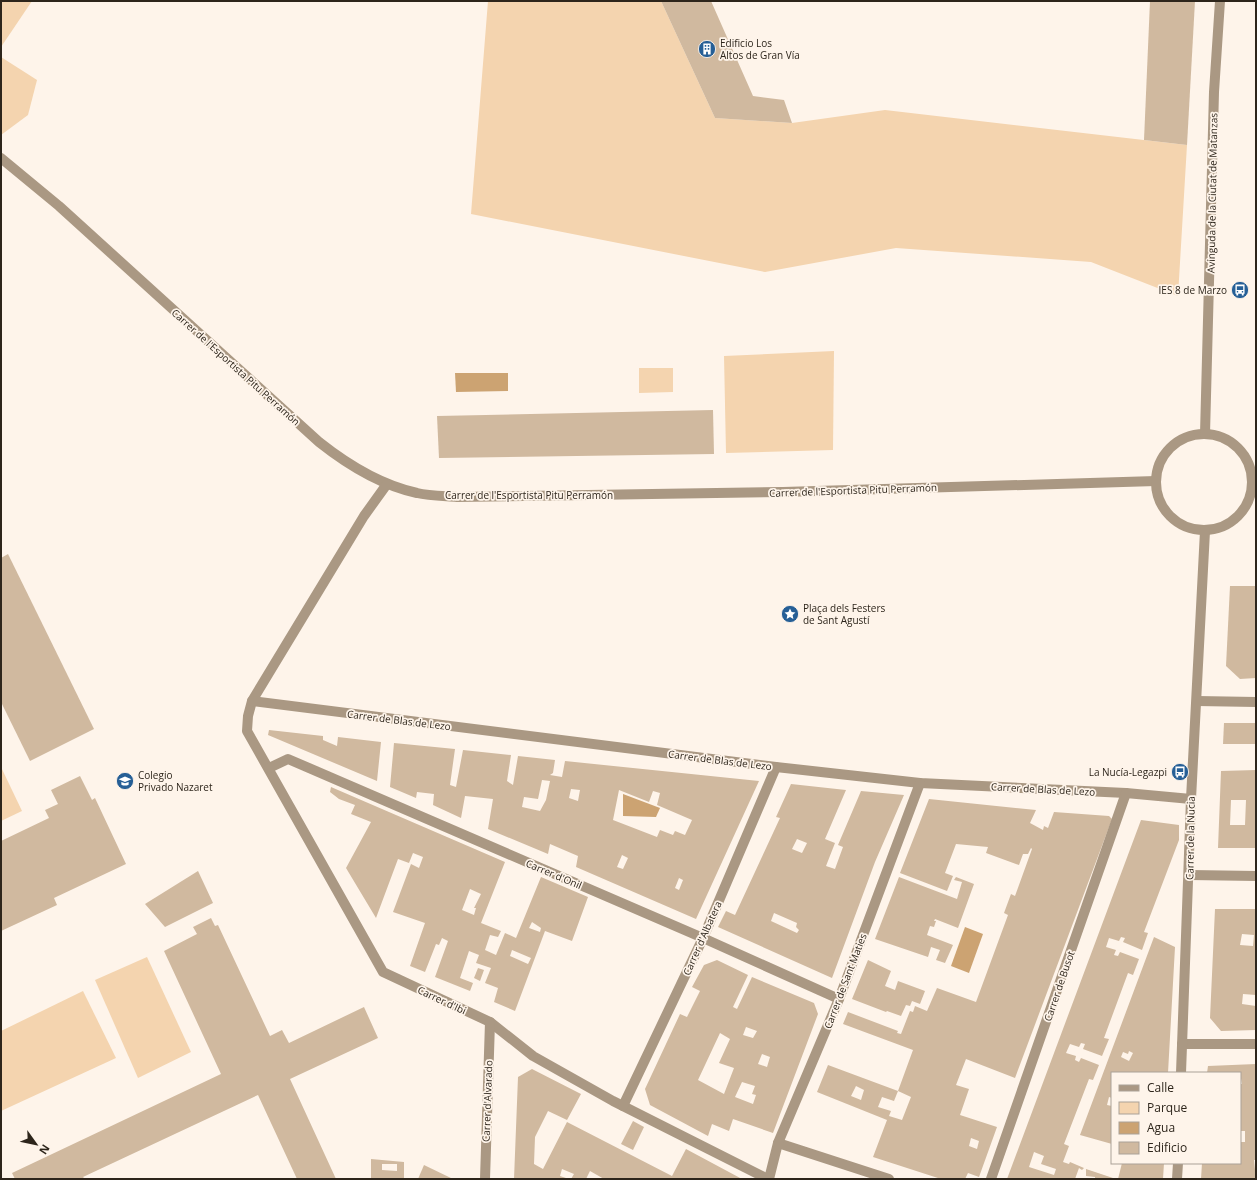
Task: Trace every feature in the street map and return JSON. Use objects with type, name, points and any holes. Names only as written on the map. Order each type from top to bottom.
[{"type":"street","name":"Avinguda de la Ciutat de Matanzas","points":[[1205,434],[1214,92],[1220,1]]},
{"type":"street","name":"Carrer de l'Esportista Pitu Perramón","points":[[1,158],[59,206],[319,442],[356,468],[387,484],[417,493],[457,497],[783,492],[1156,481]]},
{"type":"street","points":[[1205,434],[1223,437],[1238,447],[1249,462],[1253,479],[1253,497],[1243,511],[1233,521],[1219,528],[1204,531],[1192,529],[1180,524],[1170,516],[1162,506],[1156,481],[1159,466],[1166,453],[1177,442],[1190,436],[1205,434]]},
{"type":"street","name":"Carrer d'Ibi","points":[[387,484],[364,516],[252,701],[248,716],[247,731],[383,972],[490,1022],[533,1056],[623,1106],[768,1179]]},
{"type":"street","name":"Carrer de la Nucia","points":[[1181,1072],[1190,875],[1191,799],[1197,701],[1204,531]]},
{"type":"street","name":"Carrer de Blas de Lezo","points":[[252,701],[776,768],[920,783],[1126,793],[1191,799]]},
{"type":"street","points":[[1197,701],[1256,702]]},
{"type":"street","name":"Carrer d'Onil","points":[[269,768],[288,759],[703,938],[839,999]]},
{"type":"street","name":"Carrer d'Albatera","points":[[623,1106],[703,938],[776,768]]},
{"type":"street","name":"Carrer de Sant Maties","points":[[768,1179],[778,1143],[839,999],[920,783]]},
{"type":"street","name":"Carrer de Busot","points":[[992,1179],[1126,793]]},
{"type":"street","points":[[1190,875],[1256,876]]},
{"type":"street","name":"Carrer d'Alvarado","points":[[485,1179],[490,1022]]},
{"type":"street","points":[[1182,1044],[1256,1044]]},
{"type":"street","points":[[778,1143],[889,1179]]},
{"type":"street","points":[[1177,1179],[1178,1164]]},
{"type":"green space","points":[[1,1],[32,1],[1,47]]},
{"type":"green space","points":[[488,1],[661,1],[715,118],[792,123],[885,110],[1187,145],[1178,296],[1091,262],[896,248],[765,272],[471,214]]},
{"type":"green space","points":[[1,57],[37,80],[28,115],[1,135]]},
{"type":"green space","points":[[834,351],[833,450],[726,453],[724,356]]},
{"type":"green space","points":[[639,368],[673,368],[673,392],[639,393]]},
{"type":"green space","points":[[1,767],[22,811],[1,821]]},
{"type":"green space","points":[[147,957],[191,1052],[138,1078],[95,980]]},
{"type":"green space","points":[[83,991],[116,1058],[1,1111],[1,1031]]},
{"type":"water","points":[[455,373],[508,373],[508,391],[456,392]]},
{"type":"water","points":[[623,794],[660,808],[656,817],[623,816]]},
{"type":"water","points":[[965,927],[983,934],[969,973],[951,966]]},
{"type":"building","name":"Edificio Los Altos de Gran Vía","points":[[661,1],[711,1],[753,96],[784,100],[792,123],[715,118]]},
{"type":"building","points":[[1150,1],[1195,1],[1187,145],[1144,140]]},
{"type":"building","points":[[713,410],[714,454],[439,458],[437,416]]},
{"type":"building","points":[[8,554],[94,729],[30,761],[1,702],[1,558]]},
{"type":"building","points":[[1230,586],[1256,586],[1256,678],[1240,679],[1226,666]]},
{"type":"building","points":[[1224,723],[1256,723],[1256,744],[1223,744]]},
{"type":"building","points":[[269,730],[323,736],[323,740],[337,746],[338,737],[381,742],[377,781],[268,735]]},
{"type":"building","points":[[394,743],[455,749],[450,785],[456,787],[463,750],[511,755],[507,781],[513,785],[518,756],[555,760],[553,773],[550,775],[562,777],[565,761],[759,781],[696,919],[576,867],[578,856],[550,844],[548,854],[488,829],[493,799],[465,796],[461,818],[433,805],[434,794],[417,792],[416,798],[390,787]],"holes":[[[542,780],[550,781],[546,800],[540,811],[522,807],[524,797],[538,799]],[[571,789],[580,790],[578,801],[569,798]],[[619,790],[649,802],[653,791],[660,793],[657,805],[692,820],[685,835],[675,831],[673,835],[660,830],[657,837],[613,820]],[[622,855],[628,858],[623,869],[617,867]],[[679,878],[683,880],[679,890],[675,888]]]},
{"type":"building","points":[[1256,770],[1256,848],[1218,848],[1221,771]],"holes":[[[1231,800],[1246,800],[1245,825],[1230,825]]]},
{"type":"building","points":[[80,776],[92,800],[95,798],[126,864],[54,898],[57,905],[1,931],[1,841],[49,818],[45,810],[58,804],[51,790]]},
{"type":"building","points":[[791,784],[846,790],[825,839],[835,843],[826,866],[835,869],[843,847],[838,845],[861,791],[904,795],[875,862],[832,978],[718,927],[726,911],[735,915],[780,818],[776,817]],"holes":[[[797,839],[807,843],[802,853],[792,849]],[[774,913],[797,923],[796,927],[799,930],[797,933],[771,921]]]},
{"type":"building","points":[[331,787],[505,862],[481,923],[501,931],[498,937],[490,935],[485,950],[496,955],[505,933],[516,938],[541,877],[588,897],[572,941],[545,931],[515,1011],[494,1002],[498,988],[485,983],[491,968],[476,963],[479,955],[469,951],[460,978],[473,983],[470,991],[435,977],[448,941],[442,938],[439,945],[436,944],[425,972],[410,966],[425,923],[393,912],[411,864],[419,868],[423,857],[413,853],[409,863],[398,859],[376,918],[346,868],[371,822],[351,814],[355,805],[339,799],[330,792]],"holes":[[[470,889],[481,894],[474,908],[476,908],[474,915],[462,910]],[[532,922],[541,928],[540,932],[529,928]],[[512,950],[531,958],[528,964],[510,956]]]},
{"type":"building","points":[[929,799],[1036,810],[1030,823],[1043,830],[1044,826],[1048,828],[1054,812],[1109,816],[1112,819],[1015,1078],[966,1059],[956,1085],[969,1089],[960,1115],[997,1127],[979,1177],[968,1173],[965,1179],[941,1179],[873,1157],[887,1120],[817,1092],[828,1065],[898,1091],[913,1050],[843,1024],[848,1012],[898,1031],[897,1033],[901,1034],[910,1011],[913,1012],[915,1006],[927,1011],[937,988],[976,1002],[1008,915],[1004,913],[1011,894],[1015,896],[1032,849],[1031,848],[1028,854],[1023,854],[1019,865],[986,853],[988,847],[956,844],[945,873],[953,876],[947,891],[900,873]],"holes":[[[856,1086],[864,1090],[861,1100],[851,1096]],[[898,1091],[911,1097],[902,1120],[889,1116],[891,1111],[878,1107],[882,1097],[894,1101]],[[971,1138],[979,1141],[977,1149],[969,1146]]]},
{"type":"building","points":[[1141,820],[1179,825],[1179,840],[1144,932],[1148,933],[1142,950],[1123,942],[1125,938],[1121,937],[1119,941],[1109,938],[1106,947],[1116,950],[1114,955],[1118,956],[1120,952],[1139,959],[1133,975],[1128,973],[1104,1038],[1109,1039],[1102,1056],[1083,1049],[1085,1044],[1081,1043],[1079,1047],[1070,1044],[1066,1053],[1076,1056],[1075,1060],[1079,1062],[1081,1058],[1099,1065],[1093,1080],[1089,1079],[1064,1144],[1069,1146],[1063,1162],[1069,1164],[1070,1162],[1084,1168],[1082,1170],[1079,1168],[1075,1179],[1007,1179]],"holes":[[[1034,1152],[1044,1156],[1041,1164],[1056,1169],[1054,1175],[1029,1167]]]},
{"type":"building","points":[[198,871],[213,903],[165,927],[145,904]]},
{"type":"building","points":[[899,877],[957,899],[962,882],[954,880],[956,877],[974,884],[958,928],[935,919],[934,921],[936,921],[934,927],[930,926],[927,935],[953,945],[945,963],[936,960],[940,950],[931,947],[928,957],[875,939]]},
{"type":"building","points":[[1215,909],[1256,909],[1256,995],[1243,994],[1242,1004],[1256,1006],[1256,1030],[1221,1031],[1210,1018]],"holes":[[[1242,934],[1254,935],[1253,946],[1240,945]]]},
{"type":"building","points":[[211,918],[215,926],[218,925],[270,1036],[282,1030],[289,1043],[364,1007],[378,1038],[290,1079],[336,1179],[297,1179],[258,1095],[83,1177],[85,1179],[15,1179],[12,1173],[221,1074],[164,951],[197,934],[193,927]]},
{"type":"building","points":[[1154,937],[1175,947],[1168,1072],[1111,1072],[1111,1098],[1109,1097],[1107,1105],[1111,1106],[1111,1144],[1080,1135]],"holes":[[[1129,1051],[1133,1053],[1129,1061],[1121,1057],[1123,1052],[1128,1054]]]},
{"type":"building","points":[[717,960],[748,975],[733,1007],[737,1009],[752,977],[814,1003],[818,1014],[773,1133],[733,1119],[729,1131],[712,1124],[708,1136],[650,1105],[645,1089],[680,1014],[687,1017],[700,991],[692,987],[704,965]],"holes":[[[746,1027],[757,1031],[753,1038],[743,1035]],[[720,1033],[730,1039],[719,1063],[734,1068],[724,1094],[698,1080]],[[762,1054],[770,1057],[767,1067],[758,1064]],[[742,1082],[755,1086],[752,1094],[756,1095],[753,1104],[735,1097]]]},
{"type":"building","points":[[868,960],[891,971],[885,986],[895,990],[898,981],[925,991],[920,1004],[912,1001],[910,1006],[906,1005],[901,1016],[852,999]]},
{"type":"building","points":[[478,968],[484,970],[480,981],[474,978]]},
{"type":"building","points":[[1256,1064],[1256,1160],[1254,1160],[1256,1179],[1201,1179],[1202,1164],[1241,1164],[1241,1142],[1245,1142],[1245,1131],[1241,1131],[1241,1072],[1207,1072],[1208,1066]]},
{"type":"building","points":[[532,1069],[581,1094],[567,1120],[548,1111],[535,1137],[534,1164],[543,1169],[567,1122],[672,1176],[686,1149],[742,1179],[604,1179],[590,1171],[586,1179],[571,1179],[574,1174],[562,1169],[560,1176],[569,1179],[514,1179],[518,1077]]},
{"type":"building","points":[[633,1121],[644,1127],[633,1150],[621,1144]]},
{"type":"building","points":[[371,1159],[404,1162],[404,1179],[371,1179]],"holes":[[[382,1164],[397,1164],[397,1171],[382,1170]]]},
{"type":"building","points":[[1122,1164],[1164,1164],[1163,1179],[1118,1179]]},
{"type":"building","points":[[424,1165],[453,1179],[418,1179]]},
{"type":"building","points":[[1086,1169],[1116,1179],[1095,1179],[1095,1177],[1086,1176]]},
{"type":"place","name":"Edificio Los Altos de Gran Vía","points":[[707,49]]},
{"type":"place","name":"IES 8 de Marzo","points":[[1240,290]]},
{"type":"place","name":"Plaça dels Festers de Sant Agustí","points":[[790,614]]},
{"type":"place","name":"La Nucía-Legazpi","points":[[1180,772]]},
{"type":"place","name":"Colegio Privado Nazaret","points":[[125,781]]}]
